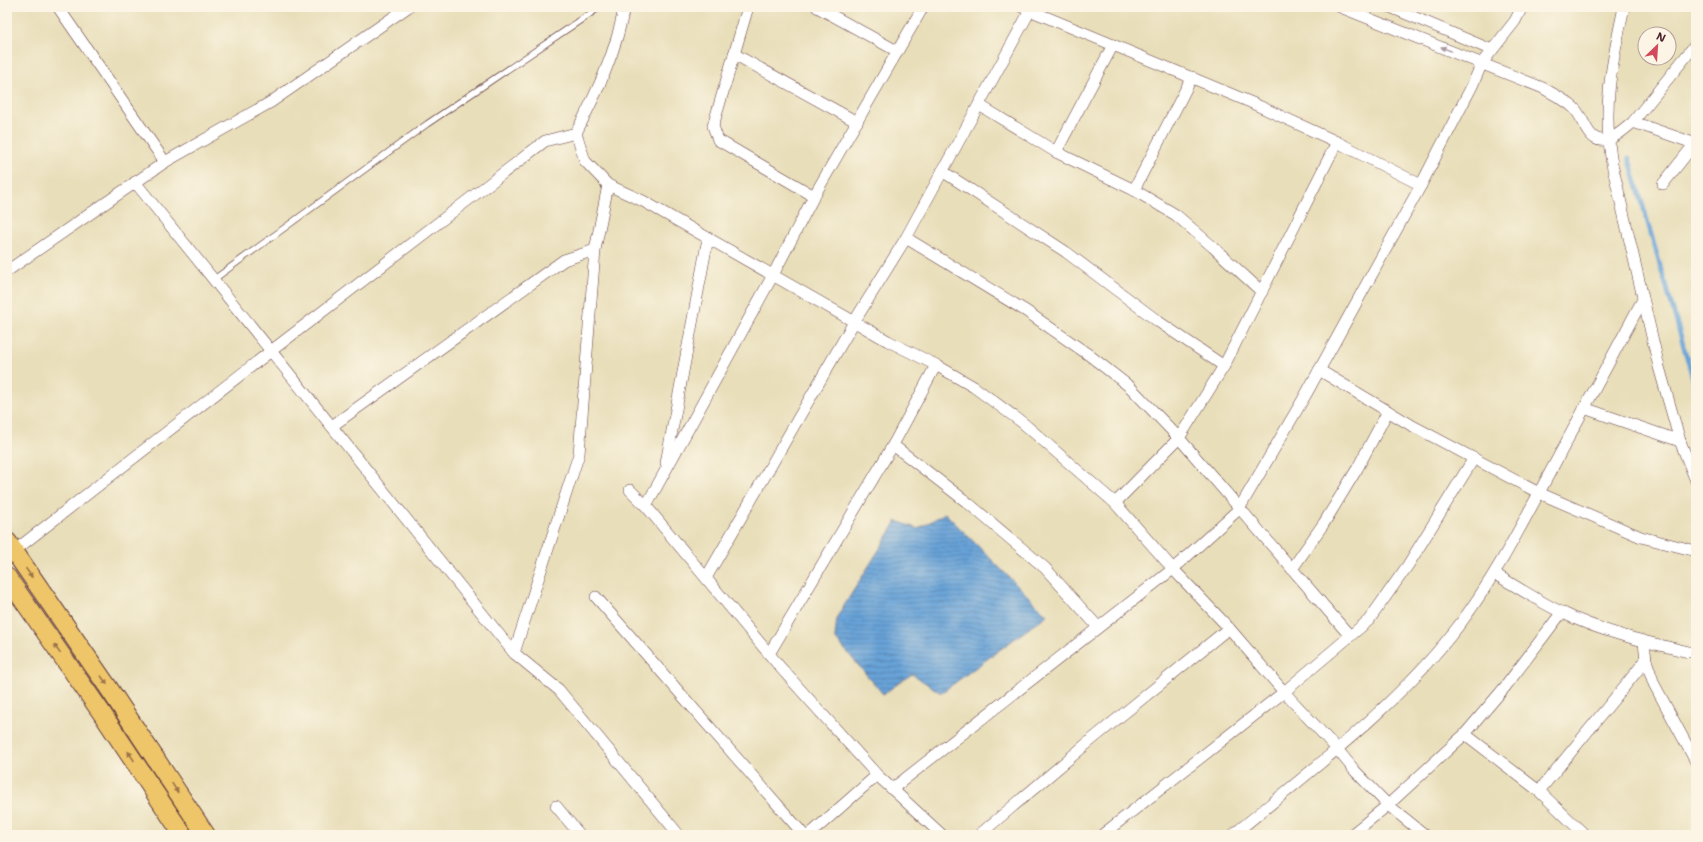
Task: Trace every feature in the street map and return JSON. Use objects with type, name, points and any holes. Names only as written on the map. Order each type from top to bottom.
[{"type":"main road","points":[[9,550],[108,687],[206,835]]},
{"type":"main road","points":[[7,577],[184,835]]},
{"type":"street","points":[[58,7],[166,162]]},
{"type":"street","points":[[7,271],[135,182],[166,162],[270,102],[408,7]]},
{"type":"street","points":[[624,7],[612,52],[597,92],[576,133],[585,160],[608,185],[643,201],[854,322],[936,365],[974,387],[1023,423],[1115,503],[1173,569],[1229,628],[1355,771],[1388,805],[1425,835]]},
{"type":"street","points":[[748,7],[713,126],[718,140],[814,196]]},
{"type":"street","points":[[817,7],[897,52]]},
{"type":"street","points":[[646,506],[773,275],[814,196],[923,7]]},
{"type":"street","points":[[1340,7],[1543,88],[1574,108],[1590,133],[1595,138],[1608,140],[1621,133],[1633,122],[1696,44]]},
{"type":"street","points":[[1390,7],[1492,50]]},
{"type":"street","points":[[892,789],[1173,569],[1238,509],[1319,370],[1421,186],[1472,86],[1482,63],[1515,21],[1522,7]]},
{"type":"street","points":[[1624,7],[1610,77],[1607,105],[1608,140],[1659,367],[1680,441],[1696,481]]},
{"type":"street","points":[[1622,19],[1634,7]]},
{"type":"street","points":[[706,578],[854,322],[906,238],[979,105],[1028,8],[1192,77],[1337,142],[1421,186]]},
{"type":"street","points":[[1056,152],[1113,45]]},
{"type":"street","points":[[734,54],[857,122]]},
{"type":"street","points":[[1134,190],[1192,77]]},
{"type":"street","points":[[979,105],[1056,152],[1134,190],[1176,215],[1262,292]]},
{"type":"street","points":[[1633,122],[1695,143],[1663,184]]},
{"type":"street","points":[[9,550],[545,141],[576,133]]},
{"type":"street","points":[[1115,503],[1178,438],[1224,366],[1337,142]]},
{"type":"street","points":[[942,171],[1066,252],[1159,322],[1224,366]]},
{"type":"street","points":[[135,182],[514,653],[559,690],[680,835]]},
{"type":"street","points":[[514,653],[579,454],[595,250],[608,185]]},
{"type":"street","points":[[664,474],[708,238]]},
{"type":"street","points":[[906,238],[1026,311],[1089,355],[1130,387],[1178,438],[1238,509],[1350,636]]},
{"type":"street","points":[[332,426],[564,260],[595,250]]},
{"type":"street","points":[[1233,835],[1337,749],[1385,707],[1417,674],[1463,620],[1495,574],[1643,299]]},
{"type":"street","points":[[769,654],[893,445],[936,365]]},
{"type":"street","points":[[1319,370],[1388,411],[1539,493],[1641,537],[1696,551]]},
{"type":"street","points":[[1584,408],[1680,441]]},
{"type":"street","points":[[1292,569],[1328,516],[1357,469],[1388,411]]},
{"type":"street","points":[[893,445],[968,503],[1045,568],[1098,627]]},
{"type":"street","points":[[1102,835],[1284,692],[1369,620],[1408,565],[1474,458]]},
{"type":"street","points":[[630,490],[646,506],[769,654],[877,775],[942,835]]},
{"type":"street","points":[[1495,574],[1562,612],[1609,631],[1644,642],[1689,652],[1696,652]]},
{"type":"street","points":[[596,597],[804,835]]},
{"type":"street","points":[[1351,835],[1388,805],[1465,734],[1504,687],[1562,612]]},
{"type":"street","points":[[978,835],[1090,741],[1229,628]]},
{"type":"street","points":[[1644,642],[1646,660],[1654,684],[1696,762]]},
{"type":"street","points":[[1539,791],[1646,660]]},
{"type":"street","points":[[1465,734],[1539,791],[1585,835]]},
{"type":"street","points":[[810,835],[877,775]]},
{"type":"street","points":[[556,806],[580,835]]},
{"type":"lane","points":[[213,280],[427,124],[600,7]]},
{"type":"water","points":[[945,513],[1047,615],[941,693],[912,674],[883,694],[835,638],[837,617],[897,521],[918,529]]},
{"type":"waterway","points":[[1629,158],[1696,389]]}]
